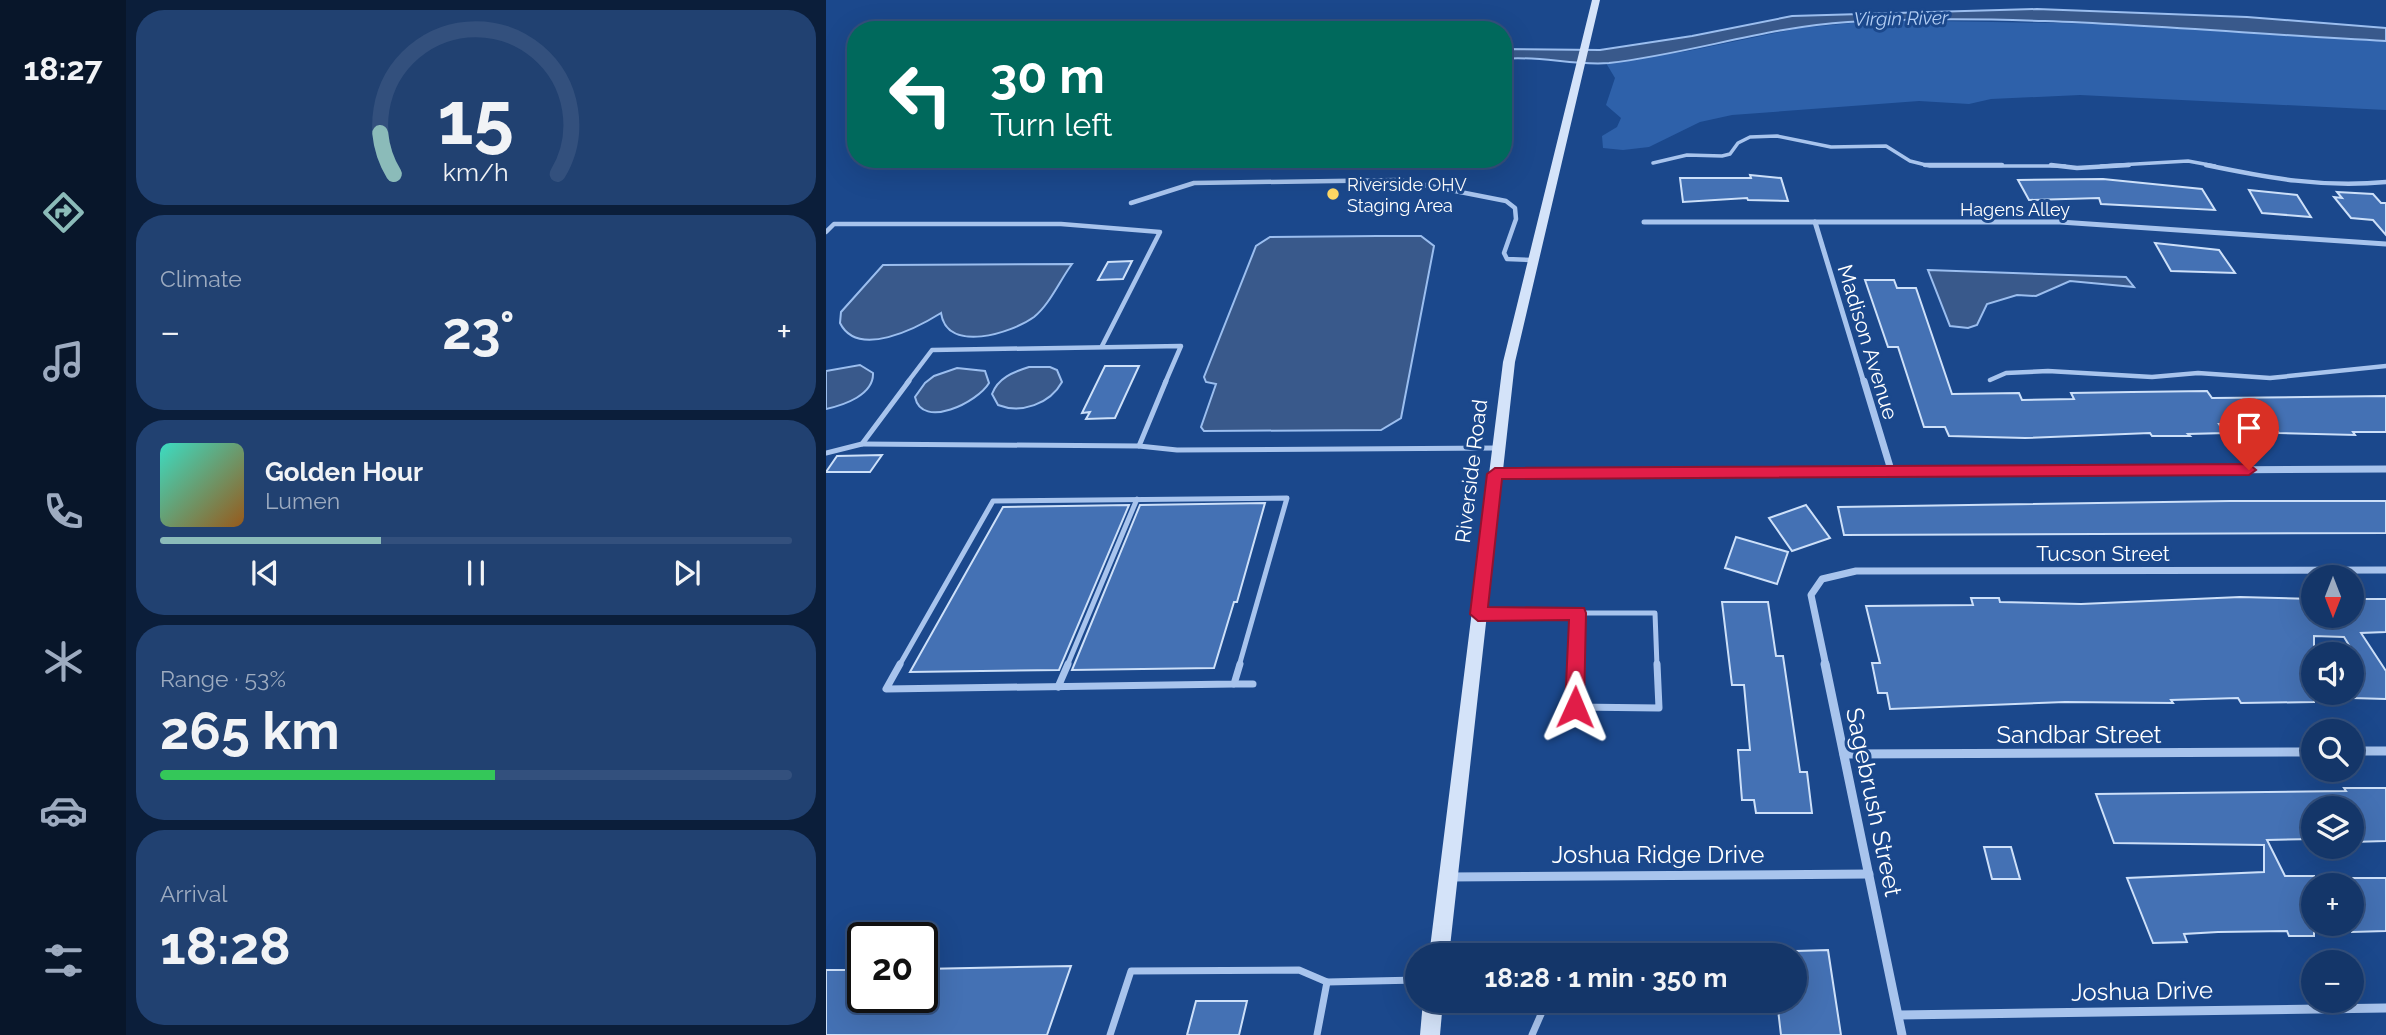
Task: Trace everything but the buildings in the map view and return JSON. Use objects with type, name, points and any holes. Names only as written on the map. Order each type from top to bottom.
[{"type":"main road","name":"Riverside Road","points":[[1439,943],[1497,448],[1510,362],[1532,260],[1596,0]]},
{"type":"main road","points":[[1430,1035],[1432,1013]]},
{"type":"street","name":"Hagens Alley","points":[[1644,222],[2060,222],[2386,244]]},
{"type":"street","name":"Madison Avenue","points":[[1815,222],[1891,470]]},
{"type":"street","points":[[1495,474],[2386,469]]},
{"type":"street","name":"Tucson Street","points":[[1822,579],[1856,571],[2386,570]]},
{"type":"street","name":"Sagebrush Street","points":[[1822,579],[1811,595],[1902,1035]]},
{"type":"street","name":"Sandbar Street","points":[[1844,754],[2301,751]]},
{"type":"street","points":[[2364,751],[2386,751]]},
{"type":"street","name":"Joshua Ridge Drive","points":[[1447,877],[1869,874]]},
{"type":"street","name":"Joshua Drive","points":[[1899,1015],[2386,1008]]},
{"type":"lane","points":[[1653,163],[1687,155],[1722,156],[1730,154],[1738,143],[1750,137],[1777,136],[1799,138],[1831,147],[1886,146],[1910,161],[1930,166],[2045,164],[2077,169],[2188,161],[2286,181],[2340,186],[2386,182]]},
{"type":"lane","points":[[1131,202],[1194,183],[1399,180],[1506,201],[1515,208],[1516,219],[1504,253],[1507,259],[1532,260]]},
{"type":"lane","points":[[826,232],[834,224],[1048,224],[1160,232],[1101,346]]},
{"type":"lane","points":[[862,444],[932,350],[1181,346],[1139,446]]},
{"type":"lane","points":[[1990,380],[2006,373],[2048,371],[2152,377],[2198,373],[2270,378],[2386,366]]},
{"type":"lane","points":[[826,453],[862,444],[1139,446],[1177,450],[1497,448]]},
{"type":"lane","points":[[1234,684],[1287,498],[993,501],[886,689],[1254,684]]},
{"type":"lane","points":[[1058,687],[1137,499]]},
{"type":"lane","points":[[1478,614],[1577,613],[1655,613],[1659,708],[1575,707],[1577,613]]},
{"type":"lane","points":[[1110,1035],[1131,971],[1299,970],[1327,982],[1405,980]]},
{"type":"lane","points":[[1317,1035],[1327,982]]},
{"type":"lane","points":[[1532,1035],[1542,1013]]},
{"type":"shaded area","points":[[1882,20],[2112,24],[2386,41],[2386,110],[2080,95],[1991,99],[1969,104],[1919,101],[1732,115],[1700,122],[1649,147],[1623,150],[1603,148],[1602,136],[1617,127],[1621,118],[1606,105],[1615,78],[1606,63],[1688,51],[1800,28]]},
{"type":"water","name":"Virgin River","points":[[2037,9],[2247,17],[2386,28],[2386,41],[2050,21],[1915,20],[1848,22],[1788,29],[1669,54],[1609,63],[1512,58],[1512,49],[1600,50],[1692,36],[1792,16]]},
{"type":"water","points":[[1421,236],[1434,246],[1401,418],[1381,430],[1204,431],[1201,427],[1216,384],[1206,382],[1204,377],[1256,246],[1270,237]]},
{"type":"water","points":[[1072,264],[1040,312],[1024,323],[996,334],[967,337],[955,333],[946,326],[941,313],[918,326],[874,340],[860,339],[849,334],[840,323],[841,312],[883,265]]},
{"type":"water","points":[[1928,270],[2126,277],[2134,287],[2070,281],[2036,296],[2017,295],[1987,304],[1977,325],[1968,328],[1950,326]]},
{"type":"water","points":[[860,365],[873,373],[869,387],[857,398],[826,409],[826,371]]},
{"type":"water","points":[[1029,367],[1050,367],[1057,370],[1062,382],[1050,396],[1034,405],[1016,408],[998,405],[992,394],[998,384]]},
{"type":"water","points":[[957,368],[985,371],[989,383],[974,398],[950,410],[928,411],[920,407],[915,397],[925,383],[934,376]]},
{"type":"place","name":"Riverside OHV Staging Area","points":[[1333,194]]},
{"type":"route","points":[[1575,707],[1577,613],[1478,614],[1495,474],[2249,470]]}]
